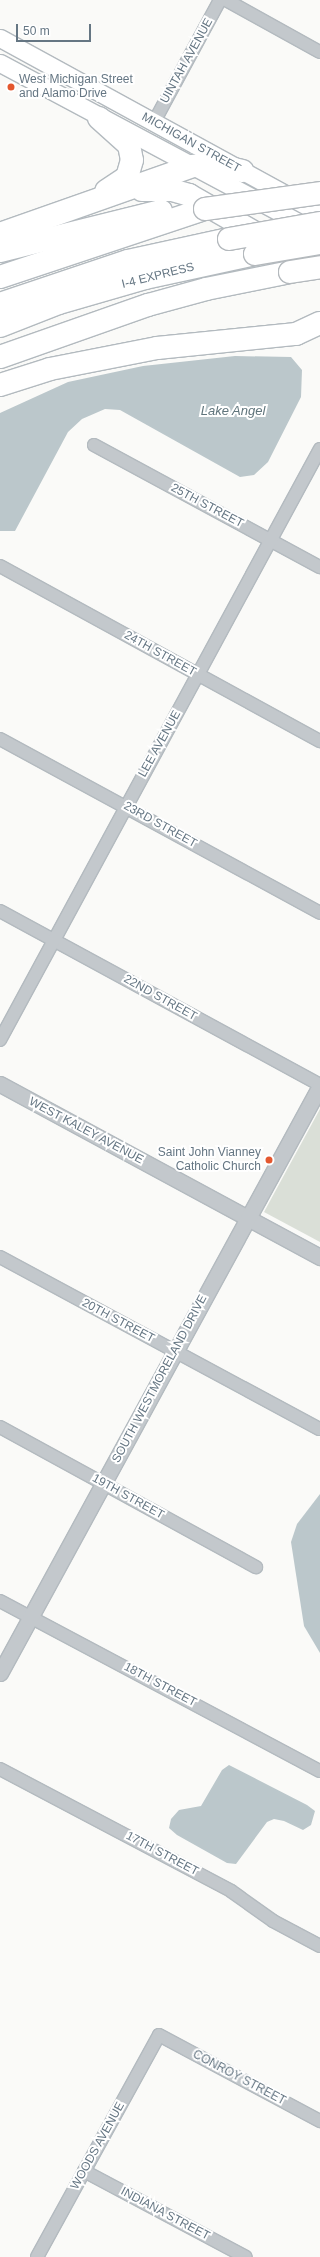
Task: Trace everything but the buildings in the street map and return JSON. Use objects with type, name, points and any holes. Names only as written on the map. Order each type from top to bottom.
[{"type":"highway","points":[[33,222],[109,189],[127,177],[132,160],[129,145],[99,118]]},
{"type":"highway","points":[[0,234],[106,198],[193,166],[221,166],[242,171]]},
{"type":"highway","points":[[106,198],[143,189],[172,190],[189,195],[238,222],[320,274]]},
{"type":"highway","points":[[0,277],[205,209],[320,193]]},
{"type":"highway","points":[[0,251],[186,205],[205,209]]},
{"type":"highway","name":"I-4 EXPRESS","points":[[0,304],[128,261],[229,239],[320,223]]},
{"type":"highway","name":"I-4 EXPRESS","points":[[0,326],[59,303],[145,278],[255,254],[320,243]]},
{"type":"highway","points":[[0,357],[148,305],[206,289],[320,267]]},
{"type":"highway","points":[[0,385],[50,369],[157,348],[296,334],[320,323]]},
{"type":"highway","points":[[296,334],[305,337],[320,336]]},
{"type":"highway","points":[[0,396],[116,357]]},
{"type":"main road","name":"MICHIGAN STREET","points":[[0,38],[320,213]]},
{"type":"main road","name":"MICHIGAN STREET","points":[[0,63],[99,118],[320,233]]},
{"type":"street","name":"UINTAH AVENUE","points":[[154,122],[220,0]]},
{"type":"street","points":[[226,0],[320,52]]},
{"type":"street","name":"25TH STREET","points":[[94,445],[320,567]]},
{"type":"street","name":"LEE AVENUE","points":[[0,1040],[320,449]]},
{"type":"street","name":"24TH STREET","points":[[0,566],[320,741]]},
{"type":"street","name":"23RD STREET","points":[[0,739],[126,806],[320,913]]},
{"type":"street","name":"22ND STREET","points":[[0,911],[320,1086]]},
{"type":"street","name":"WEST KALEY AVENUE","points":[[0,1084],[320,1257]]},
{"type":"street","name":"SOUTH WESTMORELAND DRIVE","points":[[0,1673],[247,1217],[320,1086]]},
{"type":"street","name":"20TH STREET","points":[[0,1257],[320,1429]]},
{"type":"street","name":"19TH STREET","points":[[0,1427],[256,1567]]},
{"type":"street","name":"18TH STREET","points":[[0,1601],[320,1771]]},
{"type":"street","name":"17TH STREET","points":[[0,1769],[231,1891],[273,1921],[320,1946]]},
{"type":"street","name":"CONROY STREET","points":[[159,2035],[320,2121]]},
{"type":"street","name":"WOODS AVENUE","points":[[37,2257],[159,2035]]},
{"type":"street","name":"INDIANA STREET","points":[[84,2171],[246,2257]]},
{"type":"shaded area","points":[[320,1109],[320,1242],[264,1212]]},
{"type":"water","name":"Lake Angel","points":[[235,356],[291,357],[302,370],[301,397],[268,462],[254,475],[240,477],[120,410],[105,409],[82,419],[68,432],[15,531],[0,531],[0,413],[68,382],[143,366]]},
{"type":"water","points":[[320,1494],[320,1653],[304,1626],[291,1542],[297,1524]]},
{"type":"water","points":[[229,1765],[307,1805],[315,1811],[311,1825],[303,1830],[284,1821],[274,1819],[267,1822],[236,1864],[227,1863],[177,1835],[169,1828],[171,1819],[179,1810],[201,1806],[222,1770]]},
{"type":"place","name":"West Michigan Street and Alamo Drive","points":[[11,87]]},
{"type":"place","name":"Saint John Vianney Catholic Church","points":[[269,1160]]}]
